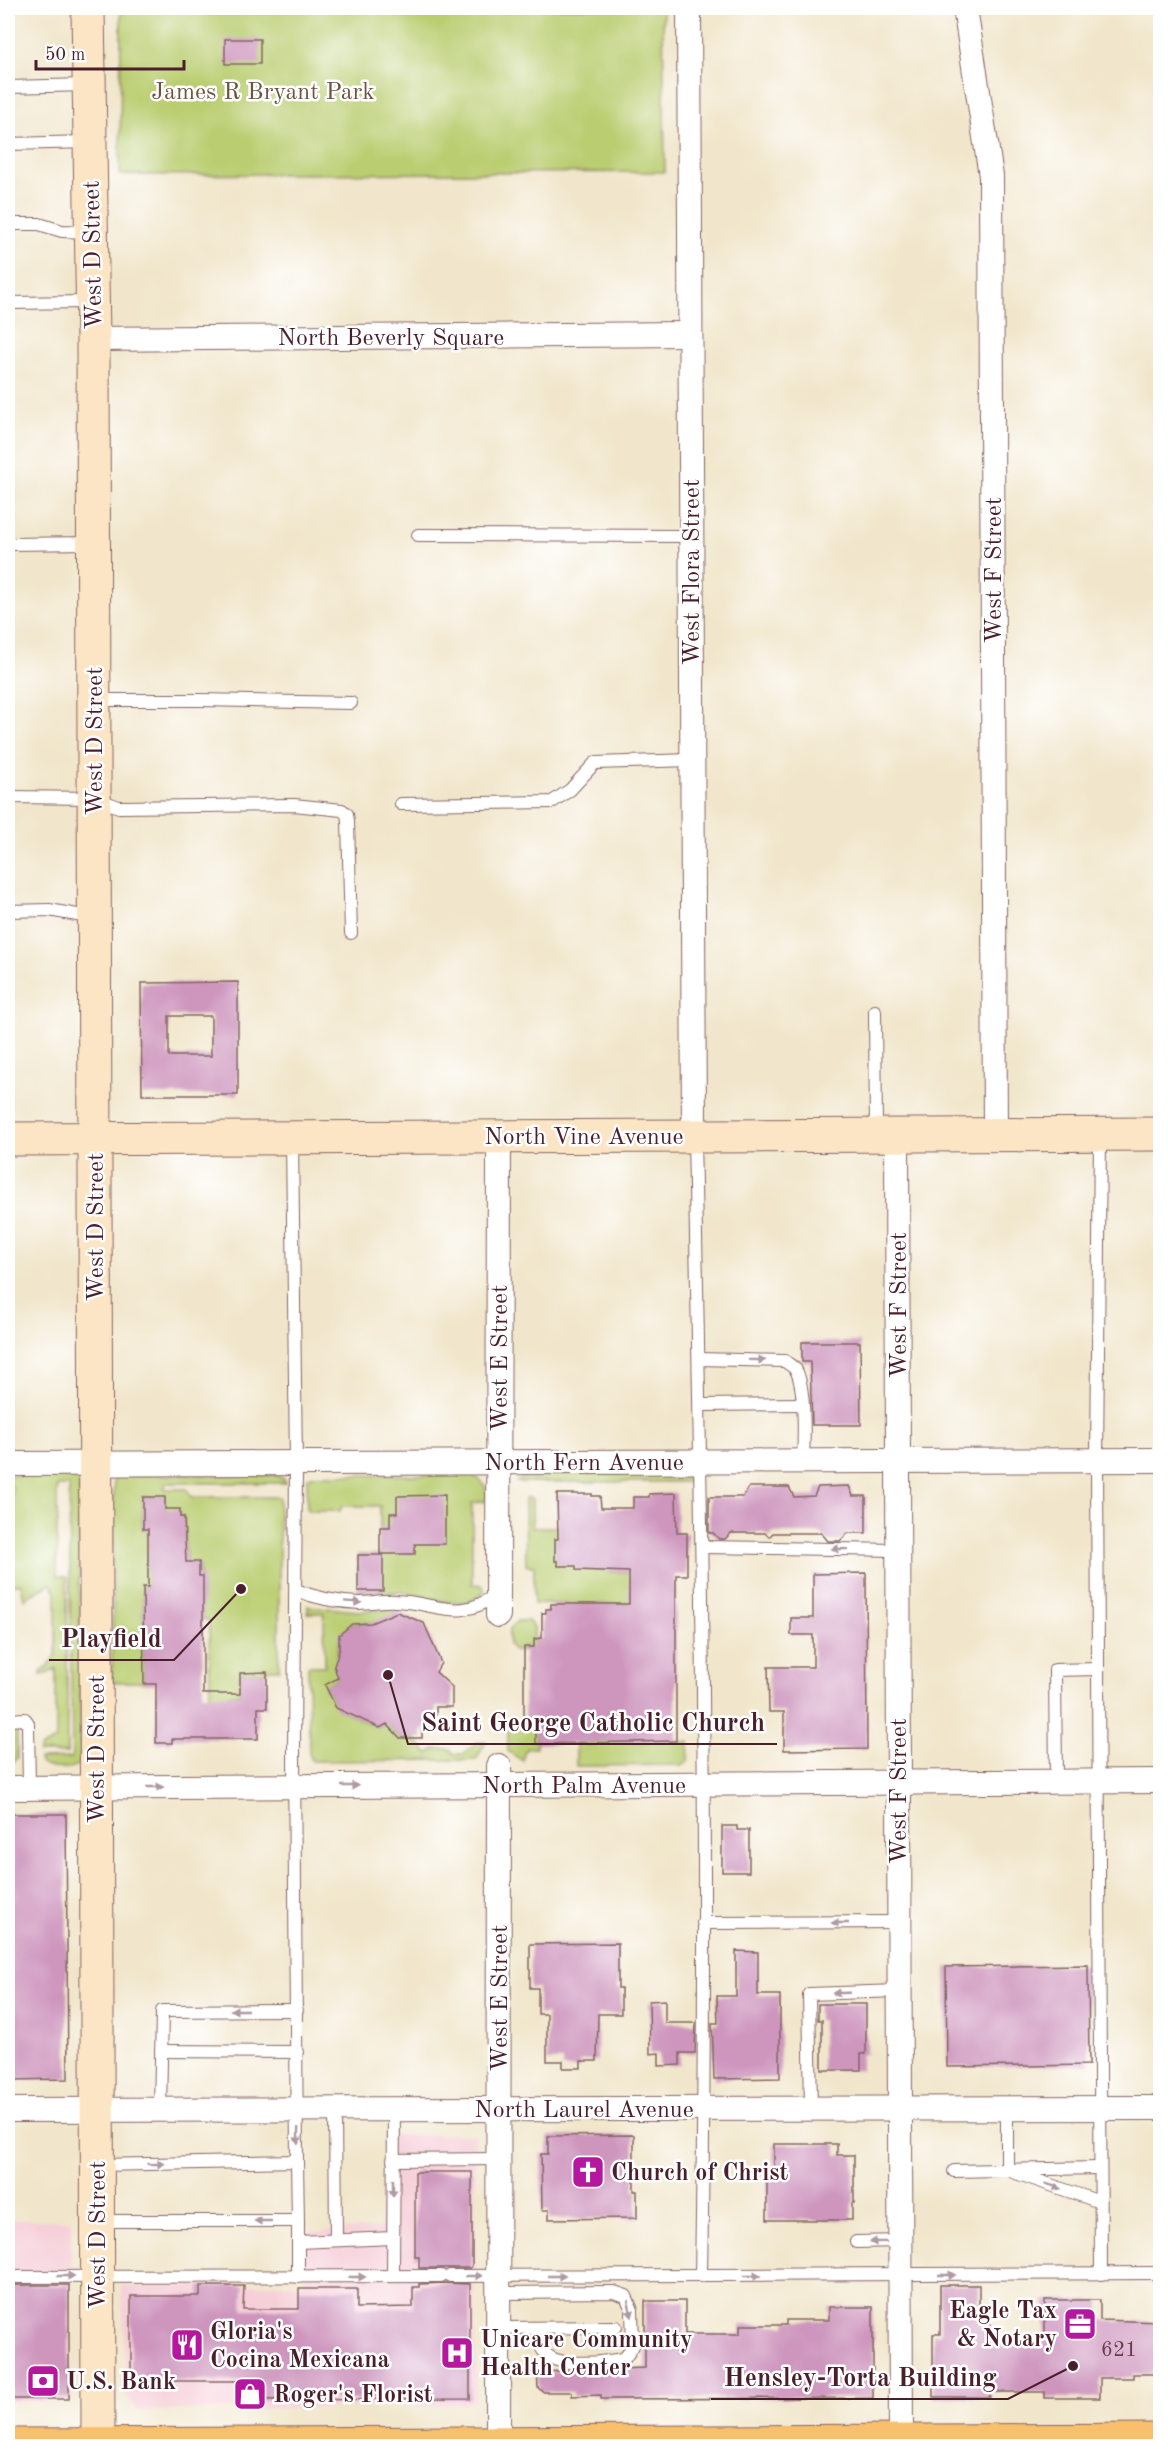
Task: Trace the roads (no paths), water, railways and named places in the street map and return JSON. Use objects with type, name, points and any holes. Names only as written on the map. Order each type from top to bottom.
[{"type":"main road","name":"West D Street","points":[[88,8],[94,543],[98,2446]]},
{"type":"main road","name":"North Vine Avenue","points":[[8,1139],[1161,1134]]},
{"type":"main road","points":[[8,2445],[498,2445],[1161,2440]]},
{"type":"street","name":"West Flora Street","points":[[689,8],[694,1136]]},
{"type":"street","name":"West F Street","points":[[965,8],[991,176],[995,1135]]},
{"type":"street","name":"North Beverly Square","points":[[93,339],[689,334]]},
{"type":"street","name":"West E Street","points":[[498,1604],[499,1136]]},
{"type":"street","name":"West F Street","points":[[887,1136],[899,1461],[900,2443]]},
{"type":"street","name":"North Fern Avenue","points":[[8,1464],[1161,1460]]},
{"type":"street","name":"West E Street","points":[[498,2445],[499,1776]]},
{"type":"street","name":"North Palm Avenue","points":[[18,1788],[295,1786],[499,1776],[703,1784],[1161,1781]]},
{"type":"street","name":"North Laurel Avenue","points":[[8,2110],[1161,2108]]},
{"type":"lane","points":[[8,87],[90,85]]},
{"type":"lane","points":[[8,144],[90,142]]},
{"type":"lane","points":[[8,224],[39,224],[62,231],[92,232]]},
{"type":"lane","points":[[8,303],[92,302]]},
{"type":"lane","points":[[418,535],[691,536]]},
{"type":"lane","points":[[8,544],[94,543]]},
{"type":"lane","points":[[94,700],[351,703]]},
{"type":"lane","points":[[401,804],[552,802],[570,790],[595,763],[692,760]]},
{"type":"lane","points":[[8,797],[94,798],[119,807],[294,805],[342,810],[347,814],[348,821],[351,933]]},
{"type":"lane","points":[[8,911],[49,910],[95,918]]},
{"type":"lane","points":[[875,1011],[887,1136]]},
{"type":"lane","points":[[1100,1134],[1097,1460],[1101,2274]]},
{"type":"lane","points":[[694,1136],[702,1547],[701,2276]]},
{"type":"lane","points":[[292,1137],[296,1463],[298,2277]]},
{"type":"lane","points":[[699,1359],[785,1361],[795,1369],[802,1404],[803,1461]]},
{"type":"lane","points":[[700,1405],[802,1404]]},
{"type":"lane","points":[[702,1547],[899,1550]]},
{"type":"lane","points":[[296,1590],[330,1599],[361,1603],[397,1600],[451,1610],[498,1604]]},
{"type":"lane","points":[[1056,1782],[1055,1670],[1098,1669]]},
{"type":"lane","points":[[8,1720],[25,1719],[28,1723],[18,1788]]},
{"type":"lane","points":[[703,1923],[899,1922]]},
{"type":"lane","points":[[811,2108],[809,1994],[899,1991]]},
{"type":"lane","points":[[160,2110],[162,2011],[297,2010]]},
{"type":"lane","points":[[161,2051],[298,2052]]},
{"type":"lane","points":[[1007,2108],[1007,2170]]},
{"type":"lane","points":[[335,2109],[336,2240]]},
{"type":"lane","points":[[393,2276],[394,2109]]},
{"type":"lane","points":[[393,2160],[498,2159]]},
{"type":"lane","points":[[97,2165],[297,2161]]},
{"type":"lane","points":[[954,2171],[1099,2168]]},
{"type":"lane","points":[[1007,2170],[1100,2202]]},
{"type":"lane","points":[[98,2221],[298,2221]]},
{"type":"lane","points":[[298,2242],[393,2238]]},
{"type":"lane","points":[[856,2242],[900,2241]]},
{"type":"lane","points":[[498,2284],[701,2276],[1161,2273]]},
{"type":"lane","points":[[8,2277],[445,2276],[498,2284],[614,2292],[626,2296],[633,2310],[633,2346],[625,2358],[608,2362],[556,2362],[546,2354],[540,2344],[536,2328]]},
{"type":"lane","points":[[498,2328],[616,2327]]},
{"type":"place","name":"Playfield","points":[[241,1589]]},
{"type":"place","name":"Saint George Catholic Church","points":[[388,1675]]},
{"type":"place","name":"Church of Christ","points":[[588,2172]]},
{"type":"place","name":"Eagle Tax & Notary","points":[[1080,2324]]},
{"type":"place","name":"Gloria's Cocina Mexicana","points":[[187,2345]]},
{"type":"place","name":"Unicare Community Health Center","points":[[457,2353]]},
{"type":"place","name":"Hensley-Torta Building","points":[[1073,2366]]},
{"type":"place","name":"U.S. Bank","points":[[43,2381]]},
{"type":"place","name":"Roger's Florist","points":[[250,2394]]},
{"type":"park label","name":"James R Bryant Park","points":[[263,91]]}]
